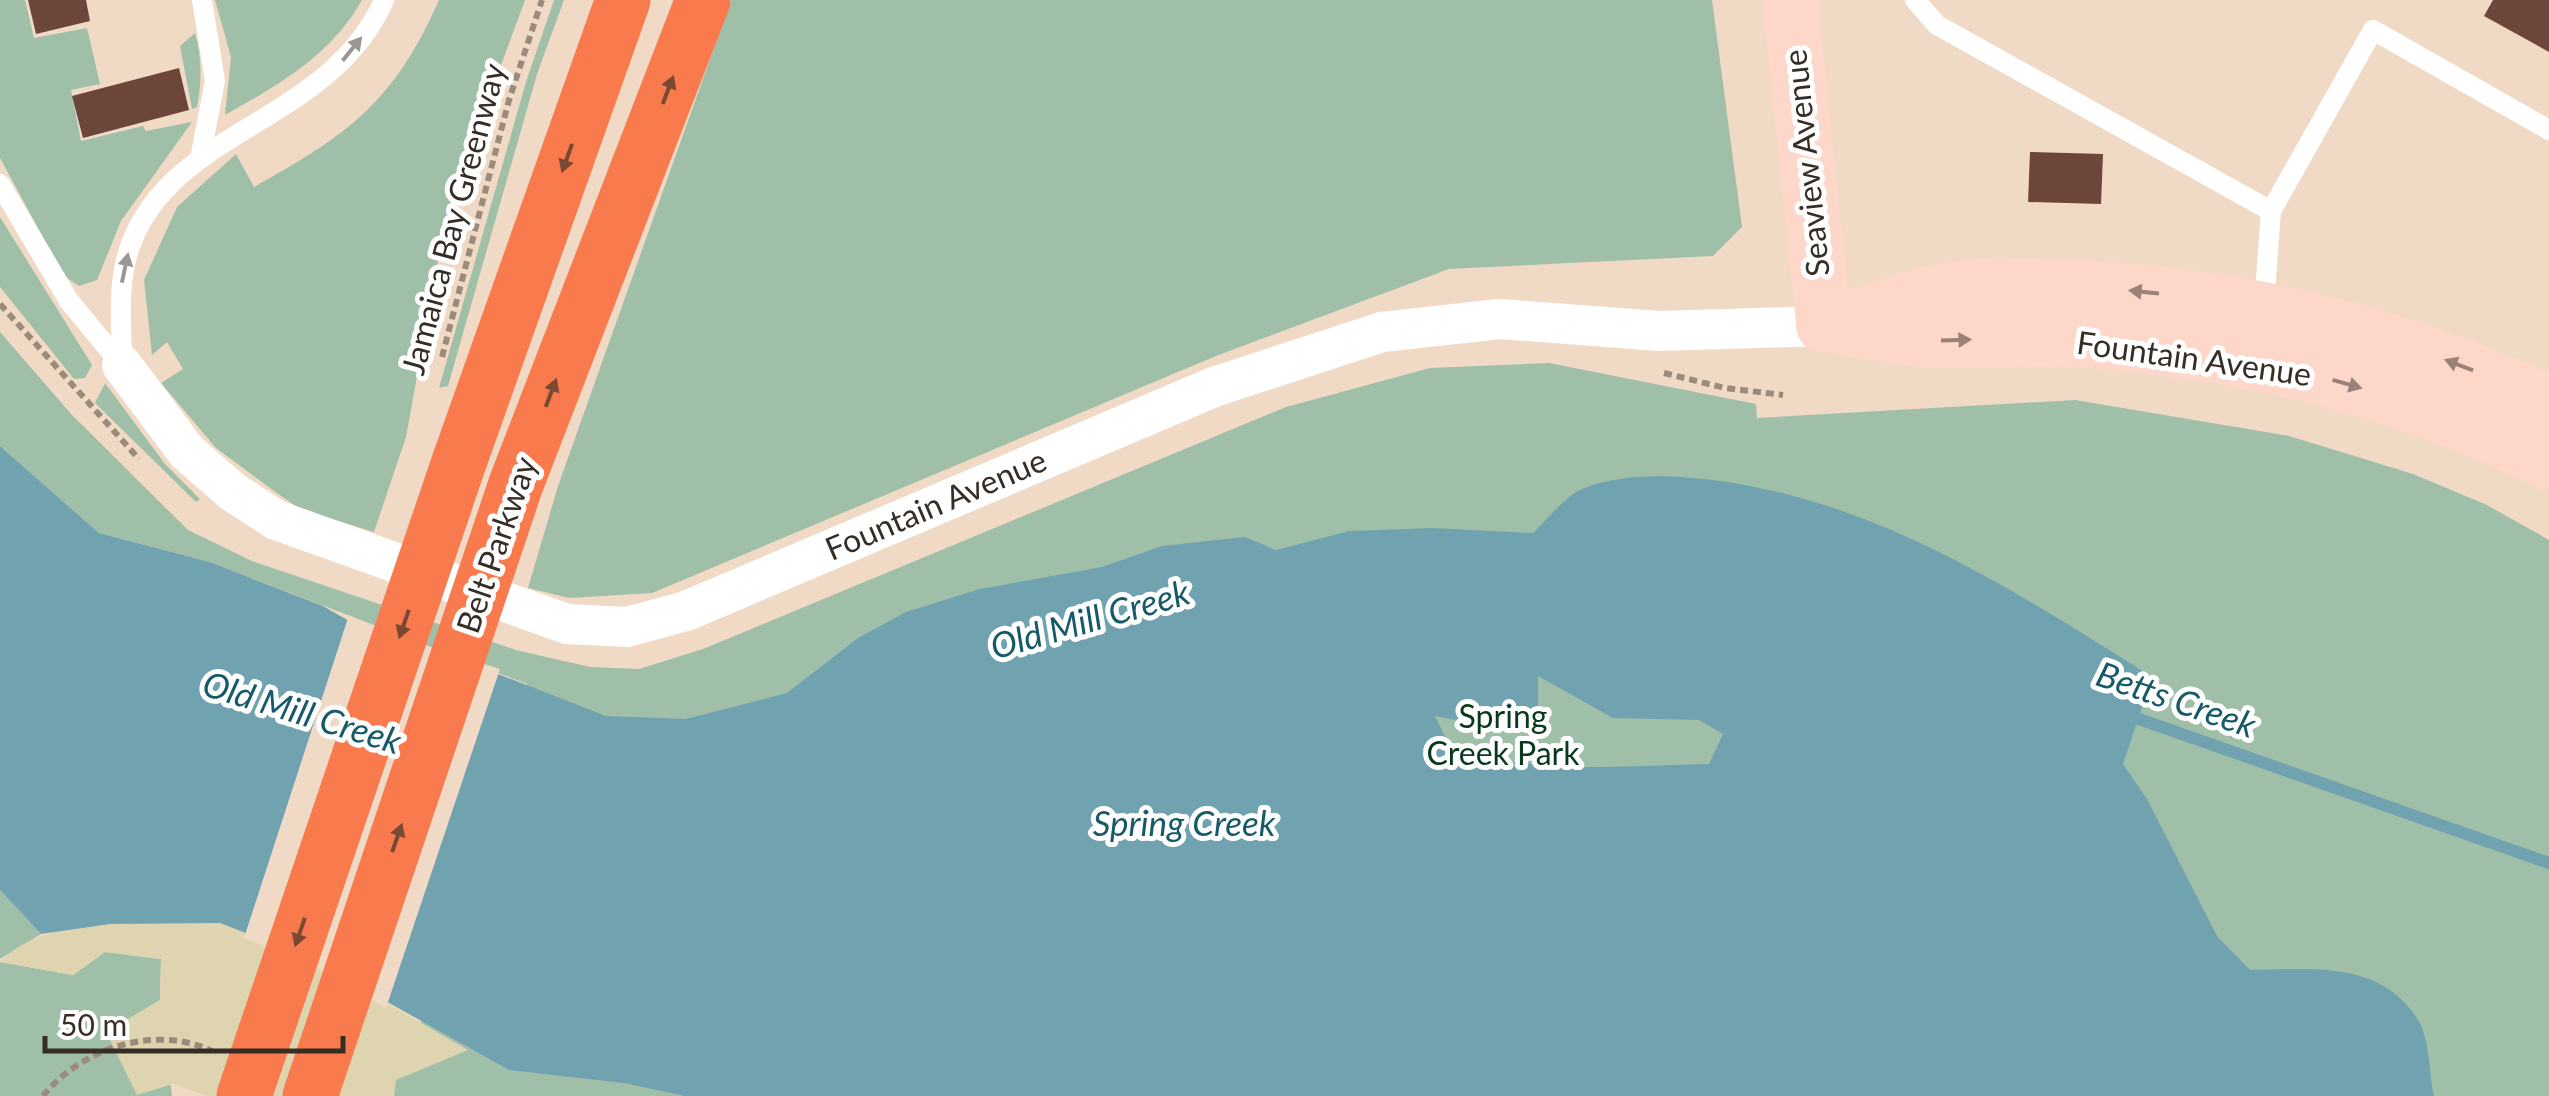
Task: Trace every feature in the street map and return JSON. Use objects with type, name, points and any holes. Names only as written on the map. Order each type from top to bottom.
[{"type":"highway","name":"Belt Parkway","points":[[233,1076],[458,465],[623,0]]},
{"type":"highway","name":"Belt Parkway","points":[[310,1096],[516,484],[703,0]]},
{"type":"main road","name":"Seaview Avenue","points":[[1790,0],[1824,326]]},
{"type":"main road","name":"Fountain Avenue","points":[[1824,326],[1943,341],[2259,336],[2403,346],[2549,403]]},
{"type":"main road","name":"Fountain Avenue","points":[[2259,336],[2342,382],[2430,411],[2549,463]]},
{"type":"street","name":"Fountain Avenue","points":[[122,366],[186,452],[276,520],[545,618],[608,629],[647,624],[686,611],[1214,386],[1382,332],[1500,318],[1659,331],[1824,326]]},
{"type":"lane","points":[[200,159],[216,81],[202,0]]},
{"type":"lane","points":[[122,366],[122,282],[131,242],[152,208],[200,159],[291,104],[334,71],[371,25],[384,0]]},
{"type":"lane","points":[[1914,0],[1937,25],[2271,211]]},
{"type":"lane","points":[[2259,336],[2271,211],[2374,30],[2549,130]]},
{"type":"lane","points":[[0,184],[69,301],[122,366]]},
{"type":"path","name":"Jamaica Bay Greenway","points":[[442,360],[510,100],[542,0]]},
{"type":"path","points":[[0,304],[149,469]]},
{"type":"path","points":[[1646,369],[1725,388],[1783,395]]},
{"type":"path","points":[[44,1094],[100,1051],[135,1042],[188,1039],[233,1076]]},
{"type":"green space","points":[[0,0],[25,0],[34,38],[87,28],[100,84],[71,90],[81,141],[143,126],[146,131],[192,122],[121,221],[97,280],[79,286],[64,276],[0,158]]},
{"type":"green space","points":[[215,0],[362,0],[319,53],[284,80],[225,115],[231,57]]},
{"type":"green space","points":[[439,0],[525,0],[447,212],[406,437],[374,532],[300,509],[216,448],[161,383],[183,369],[167,342],[152,355],[144,280],[177,207],[236,154],[254,187],[317,150],[365,112],[404,65]]},
{"type":"green space","points":[[554,0],[564,0],[537,74],[448,386],[439,388],[526,82]]},
{"type":"green space","points":[[731,0],[1712,0],[1742,227],[1713,256],[1449,269],[1216,356],[652,593],[569,598],[528,588],[558,486]]},
{"type":"green space","points":[[195,33],[200,79],[197,107],[192,109],[180,46]]},
{"type":"green space","points":[[0,217],[92,365],[85,378],[74,379],[0,287]]},
{"type":"green space","name":"Spring Creek","points":[[0,332],[72,415],[188,530],[252,561],[516,650],[590,667],[639,669],[703,649],[1286,407],[1430,368],[1549,363],[1756,404],[1757,418],[2075,400],[2289,436],[2413,474],[2487,505],[2549,540],[2549,1096],[383,1096],[412,1050],[527,684],[210,562],[99,533],[0,446]]},
{"type":"green space","points":[[105,383],[165,464],[200,499],[196,502],[95,403]]},
{"type":"green space","points":[[0,890],[41,934],[0,959]]},
{"type":"green space","points":[[105,952],[161,959],[160,1000],[172,1096],[0,1096],[0,962],[73,975]]},
{"type":"sand","points":[[135,922],[220,923],[307,957],[468,1050],[396,1080],[394,1096],[207,1096],[173,1084],[137,1095],[106,1032],[160,1000],[161,959],[105,952],[73,975],[0,962],[20,946],[73,928]]},
{"type":"water","name":"Spring Creek","points":[[0,446],[99,533],[210,562],[323,606],[370,633],[475,665],[606,716],[686,719],[787,693],[858,638],[906,612],[980,589],[1102,567],[1162,546],[1245,537],[1276,550],[1349,531],[1432,528],[1533,533],[1584,488],[1634,477],[1687,477],[1780,492],[1892,530],[1998,583],[2152,677],[2123,764],[2147,799],[2217,936],[2250,970],[2343,972],[2385,987],[2403,1001],[2422,1028],[2434,1096],[685,1096],[624,1083],[509,1070],[307,957],[220,923],[110,924],[41,934],[0,890]],"holes":[[[1538,676],[1613,718],[1699,720],[1723,734],[1709,764],[1546,765],[1513,762],[1450,747],[1435,716],[1489,726],[1538,713]]]},
{"type":"pier","points":[[349,615],[372,628],[500,669],[386,1008],[305,962],[244,938]]},
{"type":"building","points":[[28,0],[86,0],[90,21],[36,34]]},
{"type":"building","points":[[2493,0],[2549,0],[2549,52],[2484,16]]},
{"type":"building","points":[[179,68],[189,110],[83,138],[72,96]]},
{"type":"building","points":[[2030,152],[2103,154],[2101,204],[2028,202]]},
{"type":"waterway","name":"Betts Creek","points":[[2122,713],[2549,863]]},
{"type":"water label","name":"Old Mill Creek","points":[[1090,620]]},
{"type":"water label","name":"Old Mill Creek","points":[[302,713]]},
{"type":"park label","name":"Spring Creek Park","points":[[1503,736]]}]
